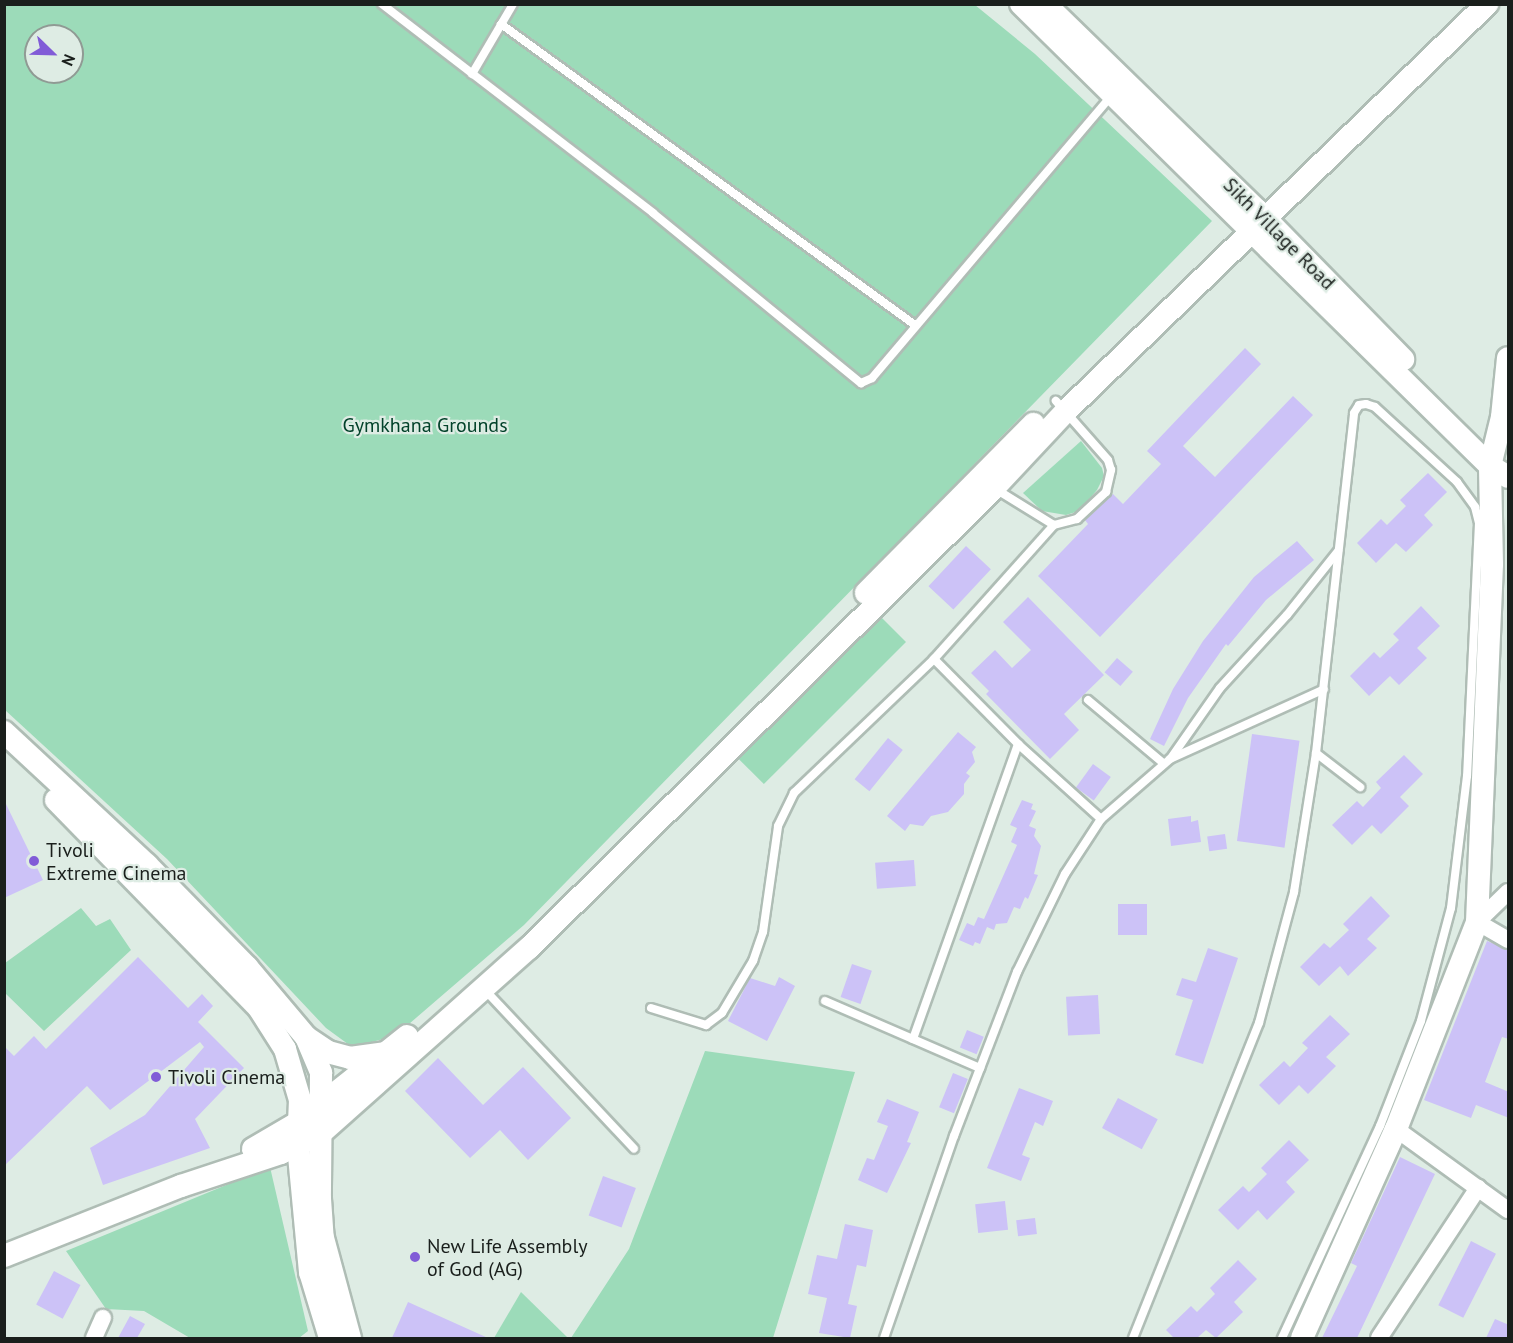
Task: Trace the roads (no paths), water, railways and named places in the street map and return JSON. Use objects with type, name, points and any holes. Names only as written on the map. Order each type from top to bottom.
[{"type":"main road","points":[[1021,4],[1112,96],[1254,221]]},
{"type":"main road","name":"Sikh Village Road","points":[[1045,4],[1254,221],[1499,466]]},
{"type":"main road","points":[[1254,221],[1468,4]]},
{"type":"main road","points":[[4,1256],[181,1186],[268,1157],[321,1133],[388,1052],[531,931],[1061,406],[1254,221],[1487,4]]},
{"type":"main road","points":[[1302,1338],[1396,1130],[1477,922],[1492,564],[1509,358]]},
{"type":"main road","points":[[4,1239],[148,1183],[242,1154],[275,1140],[320,1107],[359,1087],[484,988],[530,948],[994,488],[1061,406]]},
{"type":"main road","points":[[4,732],[164,882],[247,967],[306,1037],[328,1052],[350,1058],[388,1052]]},
{"type":"main road","points":[[4,752],[103,846],[259,1008],[295,1072],[300,1172],[310,1272],[334,1338]]},
{"type":"main road","points":[[306,1037],[321,1072],[323,1238],[334,1338]]},
{"type":"main road","points":[[268,1157],[300,1172]]},
{"type":"street","points":[[1509,892],[1477,922],[1509,940]]},
{"type":"street","points":[[1396,1130],[1509,1210]]},
{"type":"street","points":[[1379,1338],[1478,1188]]},
{"type":"street","points":[[94,1338],[103,1317]]},
{"type":"lane","points":[[382,4],[653,213],[861,383],[872,378],[1112,96]]},
{"type":"lane","points":[[472,74],[513,4]]},
{"type":"lane","points":[[501,24],[915,325]]},
{"type":"lane","points":[[1133,1338],[1258,1023],[1294,892],[1316,753],[1354,413],[1366,404],[1376,407],[1457,482],[1475,507],[1479,530],[1467,776],[1457,877],[1421,1021],[1380,1126],[1282,1338]]},
{"type":"lane","points":[[651,1008],[706,1025],[722,1013],[753,961],[763,932],[769,909],[772,850],[784,806],[794,793],[934,659],[1054,525],[1077,519],[1106,492],[1110,479],[1108,460],[1061,406]]},
{"type":"lane","points":[[994,488],[1054,525]]},
{"type":"lane","points":[[884,1338],[980,1068],[1017,972],[1065,874],[1101,819],[1166,761],[1220,688],[1287,615],[1339,551]]},
{"type":"lane","points":[[934,659],[1018,744],[1101,819]]},
{"type":"lane","points":[[1166,761],[1324,689]]},
{"type":"lane","points":[[1088,700],[1166,761]]},
{"type":"lane","points":[[913,1040],[1018,744]]},
{"type":"lane","points":[[1316,753],[1360,787]]},
{"type":"lane","points":[[484,988],[634,1149]]},
{"type":"lane","points":[[825,1001],[980,1068]]},
{"type":"place","name":"Tivoli Extreme Cinema","points":[[34,861]]},
{"type":"place","name":"Tivoli Cinema","points":[[156,1077]]},
{"type":"place","name":"New Life Assembly of God (AG)","points":[[415,1257]]},
{"type":"park label","name":"Gymkhana Grounds","points":[[425,425]]}]
